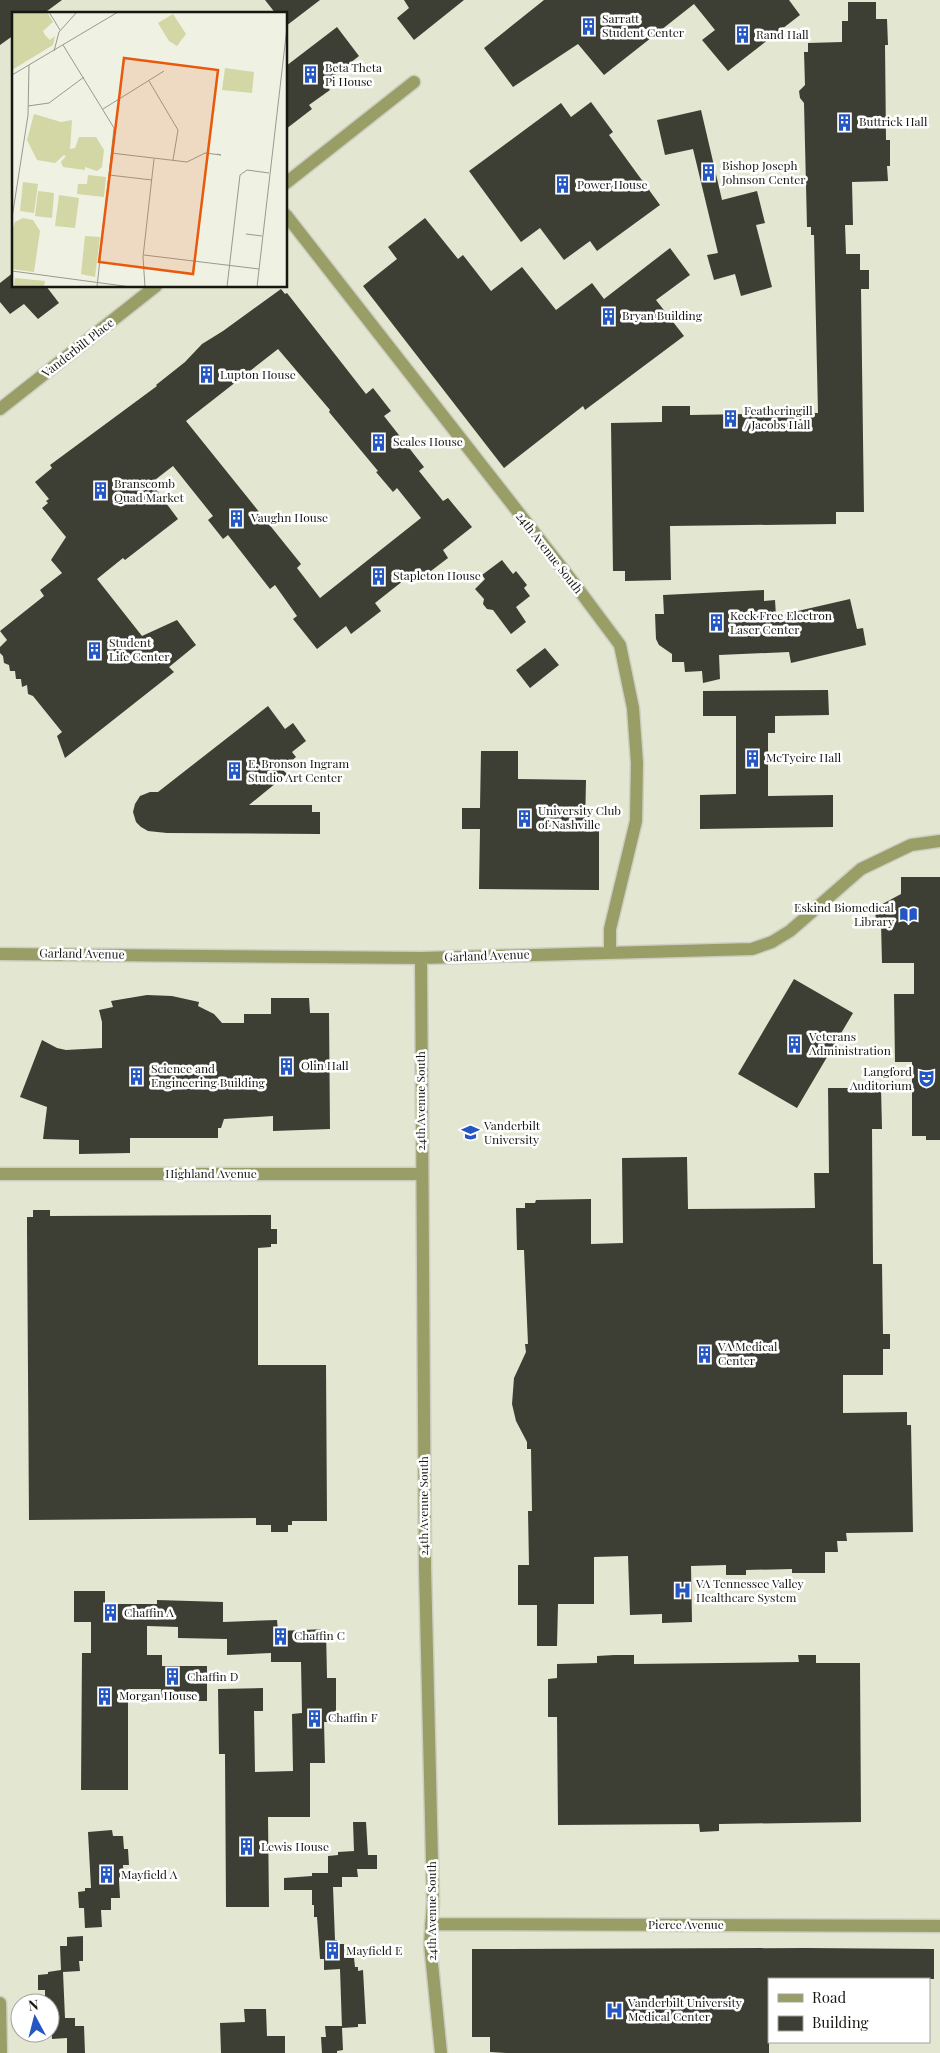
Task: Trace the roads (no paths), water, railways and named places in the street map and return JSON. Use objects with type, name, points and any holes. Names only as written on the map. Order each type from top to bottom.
[{"type":"street","points":[[288,182],[414,82]]},
{"type":"street","name":"24th Avenue South","points":[[288,217],[620,645],[633,708],[637,763],[636,821],[610,929],[610,952]]},
{"type":"street","name":"Vanderbilt Place","points":[[0,409],[153,288]]},
{"type":"street","name":"Garland Avenue","points":[[0,954],[420,958],[752,949],[772,942],[790,931],[861,870],[912,844],[940,841]]},
{"type":"street","name":"24th Avenue South","points":[[420,958],[425,1568],[433,1902],[430,1944],[442,2053]]},
{"type":"street","name":"Highland Avenue","points":[[0,1174],[422,1174]]},
{"type":"street","name":"Pierce Avenue","points":[[431,1924],[940,1926]]},
{"type":"street","points":[[0,2003],[1,2053]]},
{"type":"place","name":"Sarratt Student Center","points":[[588,26]]},
{"type":"place","name":"Rand Hall","points":[[742,35]]},
{"type":"place","name":"Beta Theta Pi House","points":[[311,75]]},
{"type":"place","name":"Buttrick Hall","points":[[845,122]]},
{"type":"place","name":"Bishop Joseph Johnson Center","points":[[708,173]]},
{"type":"place","name":"Power House","points":[[563,185]]},
{"type":"place","name":"Bryan Building","points":[[608,316]]},
{"type":"place","name":"Lupton House","points":[[206,375]]},
{"type":"place","name":"Featheringill / Jacobs Hall","points":[[730,418]]},
{"type":"place","name":"Scales House","points":[[379,442]]},
{"type":"place","name":"Branscomb Quad Market","points":[[100,491]]},
{"type":"place","name":"Vaughn House","points":[[237,518]]},
{"type":"place","name":"Stapleton House","points":[[379,576]]},
{"type":"place","name":"Keck Free Electron Laser Center","points":[[716,623]]},
{"type":"place","name":"Student Life Center","points":[[95,650]]},
{"type":"place","name":"McTyeire Hall","points":[[752,758]]},
{"type":"place","name":"E. Bronson Ingram Studio Art Center","points":[[234,771]]},
{"type":"place","name":"University Club of Nashville","points":[[524,818]]},
{"type":"place","name":"Eskind Biomedical Library","points":[[908,915]]},
{"type":"place","name":"Veterans Administration","points":[[795,1044]]},
{"type":"place","name":"Olin Hall","points":[[287,1066]]},
{"type":"place","name":"Science and Engineering Building","points":[[137,1076]]},
{"type":"place","name":"Langford Auditorium","points":[[926,1079]]},
{"type":"place","name":"Vanderbilt University","points":[[470,1133]]},
{"type":"place","name":"VA Medical Center","points":[[704,1354]]},
{"type":"place","name":"VA Tennessee Valley Healthcare System","points":[[682,1591]]},
{"type":"place","name":"Chaffin A","points":[[110,1613]]},
{"type":"place","name":"Chaffin C","points":[[280,1636]]},
{"type":"place","name":"Chaffin D","points":[[173,1677]]},
{"type":"place","name":"Morgan House","points":[[105,1696]]},
{"type":"place","name":"Chaffin F","points":[[314,1718]]},
{"type":"place","name":"Lewis House","points":[[247,1847]]},
{"type":"place","name":"Mayfield A","points":[[107,1875]]},
{"type":"place","name":"Mayfield E","points":[[332,1951]]},
{"type":"place","name":"Vanderbilt University Medical Center","points":[[614,2010]]}]
